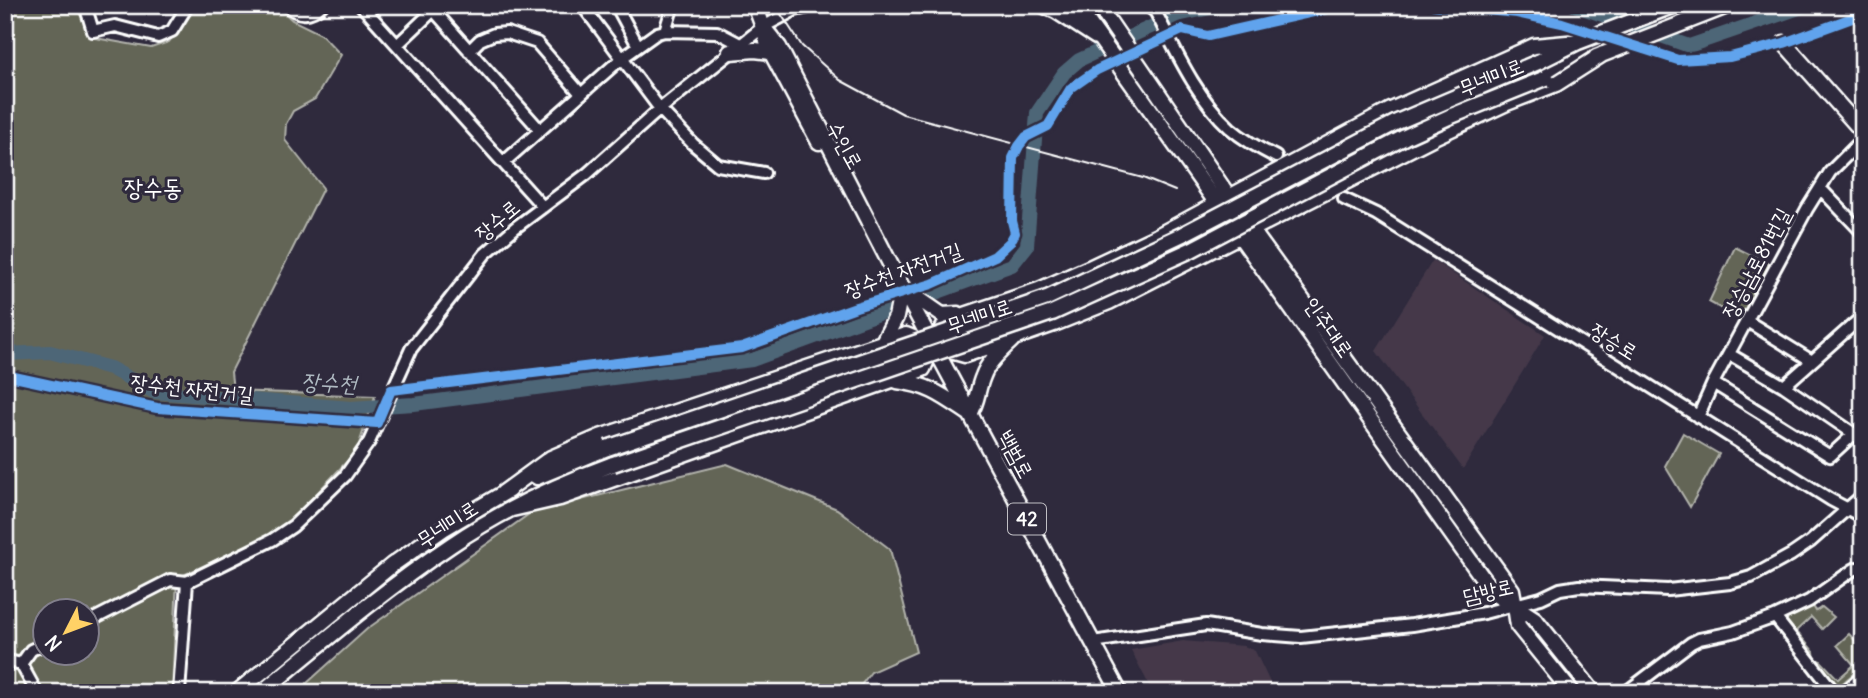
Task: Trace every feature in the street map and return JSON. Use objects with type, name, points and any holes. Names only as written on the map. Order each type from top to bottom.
[{"type":"main road","name":"수인로","points":[[747,5],[779,47],[933,346]]},
{"type":"main road","name":"수인로","points":[[755,5],[771,52],[826,155],[900,283]]},
{"type":"main road","points":[[1043,5],[1100,39]]},
{"type":"main road","points":[[1076,5],[1100,39]]},
{"type":"main road","name":"인주대로","points":[[1101,5],[1245,233],[1494,594],[1535,619],[1594,693]]},
{"type":"main road","name":"무네미로","points":[[236,693],[392,565],[443,529],[503,493],[553,469],[607,448],[1047,298],[1183,234],[1397,122],[1585,40],[1675,5]]},
{"type":"main road","name":"무네미로","points":[[261,693],[402,579],[453,543],[561,484],[1052,313],[1191,250],[1448,117],[1730,5]]},
{"type":"main road","name":"인주대로","points":[[1100,39],[1223,200]]},
{"type":"main road","points":[[512,509],[560,498],[923,369],[947,321],[1040,290],[1157,236],[1389,111],[1522,52],[1534,47],[1585,40]]},
{"type":"main road","points":[[1784,43],[1863,132]]},
{"type":"main road","points":[[735,48],[771,52]]},
{"type":"main road","points":[[503,493],[551,458],[600,437],[886,337],[906,335],[965,355],[1109,302],[1471,120],[1556,84],[1603,54]]},
{"type":"main road","points":[[900,283],[942,315],[967,314]]},
{"type":"main road","points":[[886,337],[896,317],[900,283]]},
{"type":"main road","points":[[892,380],[933,389],[970,414],[978,401],[982,376],[1013,339]]},
{"type":"main road","name":"백범로","points":[[933,346],[1120,693]]},
{"type":"main road","points":[[1515,606],[1518,626],[1572,693]]},
{"type":"street","points":[[85,5],[93,31],[115,26],[158,37],[172,31],[188,5]]},
{"type":"street","points":[[288,5],[293,11],[304,14],[315,12],[321,5]]},
{"type":"street","points":[[360,5],[544,207]]},
{"type":"street","points":[[582,5],[660,109],[693,144],[718,164],[764,173]]},
{"type":"street","points":[[616,5],[638,46]]},
{"type":"street","points":[[665,31],[673,5]]},
{"type":"street","name":"장수로","points":[[102,615],[170,580],[187,582],[272,540],[293,526],[359,459],[411,349],[485,254],[613,153],[660,109],[763,27],[795,10],[819,5]]},
{"type":"street","points":[[397,45],[433,7],[541,130]]},
{"type":"street","points":[[1154,8],[1172,44],[1213,111],[1233,130],[1276,157]]},
{"type":"street","points":[[503,163],[622,58],[657,33],[717,32],[735,48]]},
{"type":"street","points":[[469,51],[480,40],[494,34],[507,33],[537,43],[581,94]]},
{"type":"street","name":"장승남로81번길","points":[[1698,416],[1713,383],[1820,188],[1839,161],[1863,139]]},
{"type":"street","points":[[1820,188],[1863,233]]},
{"type":"street","name":"장승로","points":[[1345,199],[1376,214],[1863,517]]},
{"type":"street","points":[[1784,386],[1863,316]]},
{"type":"street","points":[[1747,321],[1812,361]]},
{"type":"street","points":[[1713,383],[1830,456],[1859,437],[1784,386],[1729,355]]},
{"type":"street","name":"담방로","points":[[1093,642],[1206,625],[1301,637],[1412,625],[1515,606],[1560,589],[1579,586],[1668,590],[1730,583],[1751,577],[1791,555],[1863,495]]},
{"type":"street","points":[[1625,693],[1699,639],[1733,632],[1776,617],[1809,601],[1853,570],[1857,568],[1863,571]]},
{"type":"street","points":[[179,693],[187,582]]},
{"type":"street","points":[[1776,617],[1835,693]]},
{"type":"street","points":[[21,664],[32,650]]},
{"type":"street","points":[[5,660],[21,664],[37,693]]},
{"type":"street","points":[[1843,693],[1863,676]]},
{"type":"shaded area","points":[[1433,260],[1545,335],[1463,469],[1376,351]]},
{"type":"shaded area","points":[[1183,641],[1244,646],[1255,651],[1275,693],[1153,693],[1131,650]]},
{"type":"green space","points":[[5,5],[76,5],[90,37],[151,48],[169,42],[196,5],[276,5],[292,20],[321,34],[341,55],[315,99],[293,111],[286,124],[285,140],[323,188],[231,372],[233,391],[375,396],[358,447],[283,529],[177,578],[172,693],[5,693]]},
{"type":"green space","points":[[1735,247],[1769,264],[1740,319],[1709,302]]},
{"type":"green space","points":[[1683,433],[1719,454],[1690,507],[1665,466]]},
{"type":"green space","points":[[727,464],[837,509],[890,549],[916,652],[871,672],[855,693],[296,693],[367,629],[532,512]]},
{"type":"green space","points":[[1810,601],[1816,611],[1822,607],[1834,617],[1822,629],[1811,617],[1796,631],[1814,652],[1815,659],[1821,661],[1838,679],[1854,665],[1837,645],[1849,634],[1863,649],[1863,665],[1835,690],[1779,620]]},
{"type":"waterway","name":"장수천","points":[[5,354],[50,352],[110,368],[154,392],[351,408],[414,404],[752,360],[1012,265],[1027,246],[1037,113],[1064,73],[1079,60],[1177,15],[1225,5]]},
{"type":"waterway","name":"장수천","points":[[1574,5],[1689,46],[1808,5]]},
{"type":"tram line","points":[[775,5],[802,46],[840,80],[903,114],[1143,178],[1175,191]]},
{"type":"cycle path","name":"장수천 자전거길","points":[[5,375],[157,408],[377,423],[391,390],[742,348],[856,307],[932,284],[995,256],[1010,242],[1015,233],[1012,221],[1013,158],[1019,146],[1026,137],[1048,126],[1071,88],[1097,70],[1182,30],[1208,36],[1340,6],[1377,5]]},
{"type":"cycle path","points":[[1434,5],[1517,13],[1562,23],[1678,60],[1730,57],[1784,43],[1863,14]]},
{"type":"district","name":"장수동","points":[[153,187]]}]
